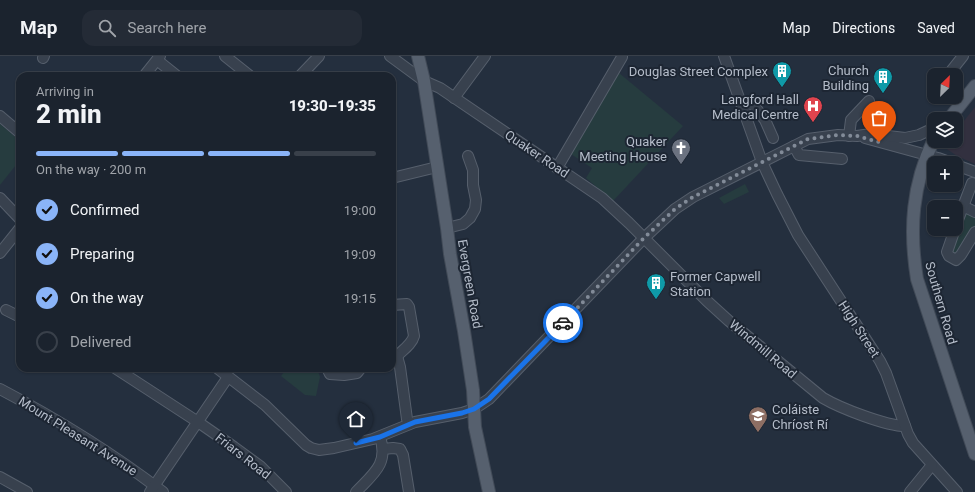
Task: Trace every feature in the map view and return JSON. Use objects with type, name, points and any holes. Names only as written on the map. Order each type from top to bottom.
[{"type":"main road","name":"Evergreen Road","points":[[418,56],[424,81],[450,254],[464,331],[473,393],[475,426],[489,492]]},
{"type":"main road","points":[[955,112],[975,86]]},
{"type":"main road","name":"Southern Road","points":[[930,148],[919,182],[913,213],[912,241],[916,279],[975,454]]},
{"type":"street","points":[[225,56],[245,72]]},
{"type":"street","points":[[304,72],[319,56]]},
{"type":"street","name":"Quaker Road","points":[[390,56],[424,81],[440,88],[602,198],[644,238]]},
{"type":"street","points":[[454,98],[485,56]]},
{"type":"street","name":"High Street","points":[[724,56],[762,162],[798,235],[880,361],[913,443],[957,492]]},
{"type":"street","points":[[954,68],[963,56]]},
{"type":"street","points":[[557,168],[622,57]]},
{"type":"street","points":[[147,72],[159,58],[174,72]]},
{"type":"street","points":[[853,136],[851,120],[869,101]]},
{"type":"street","points":[[743,107],[752,103],[765,120],[773,138]]},
{"type":"street","points":[[0,116],[16,130]]},
{"type":"street","points":[[221,372],[265,405],[311,448],[322,450],[380,437],[409,424],[474,409],[489,399],[644,238],[684,203],[702,192],[808,139],[838,135],[853,136],[871,134],[905,138],[919,135],[927,131]]},
{"type":"street","points":[[853,136],[930,156]]},
{"type":"street","points":[[794,146],[799,155],[842,159]]},
{"type":"street","points":[[447,228],[463,224],[470,218],[475,209],[476,200],[474,170],[468,156]]},
{"type":"street","points":[[396,177],[437,168]]},
{"type":"street","points":[[963,168],[975,172]]},
{"type":"street","points":[[972,183],[963,206],[975,211]]},
{"type":"street","points":[[0,198],[16,215]]},
{"type":"street","points":[[953,236],[947,252],[949,256],[956,260],[960,258],[975,232]]},
{"type":"street","points":[[0,253],[16,233]]},
{"type":"street","name":"Windmill Road","points":[[644,238],[729,321],[824,398],[832,403],[878,420],[898,426],[905,426]]},
{"type":"street","points":[[396,305],[407,304],[409,307],[414,336],[409,345],[396,353]]},
{"type":"street","points":[[6,310],[16,314]]},
{"type":"street","points":[[396,358],[400,367],[409,424]]},
{"type":"street","name":"Friars Road","points":[[121,372],[198,422],[254,462],[286,492]]},
{"type":"street","points":[[329,372],[330,374],[344,375],[358,372]]},
{"type":"street","points":[[152,489],[228,377]]},
{"type":"street","name":"Mount Pleasant Avenue","points":[[0,389],[68,428],[125,464],[152,489],[163,492]]},
{"type":"street","points":[[356,492],[379,466],[382,459],[383,449],[380,437]]},
{"type":"street","points":[[383,449],[397,448],[401,451],[409,492]]},
{"type":"street","points":[[910,492],[932,465]]},
{"type":"street","points":[[0,477],[26,492]]},
{"type":"shaded area","points":[[975,107],[975,164],[963,159],[963,156],[957,156],[945,148],[963,148],[963,122]]},
{"type":"green space","points":[[619,73],[683,126],[613,201],[586,178],[592,168],[571,154]]},
{"type":"green space","points":[[0,124],[16,138],[16,165],[0,185]]},
{"type":"green space","points":[[745,184],[749,192],[724,204],[719,198]]},
{"type":"green space","points":[[966,212],[975,215],[975,228],[956,257],[950,249],[956,236],[963,236],[963,219]]},
{"type":"green space","points":[[284,372],[318,372],[320,377],[316,396],[305,395],[281,376]]},
{"type":"way so far","points":[[563,323],[644,238],[675,209],[693,197],[808,139],[838,135],[857,136],[879,142]]},
{"type":"place","name":"Douglas Street Complex","points":[[782,88]]},
{"type":"place","name":"Church Building","points":[[883,94]]},
{"type":"place","name":"Langford Hall Medical Centre","points":[[813,123]]},
{"type":"place","name":"Quaker Meeting House","points":[[681,165]]},
{"type":"place","name":"Former Capwell Station","points":[[656,300]]},
{"type":"place","name":"Coláiste Chríost Rí","points":[[758,433]]},
{"type":"route","points":[[356,443],[380,437],[415,422],[462,413],[474,409],[489,399],[563,323]]}]
